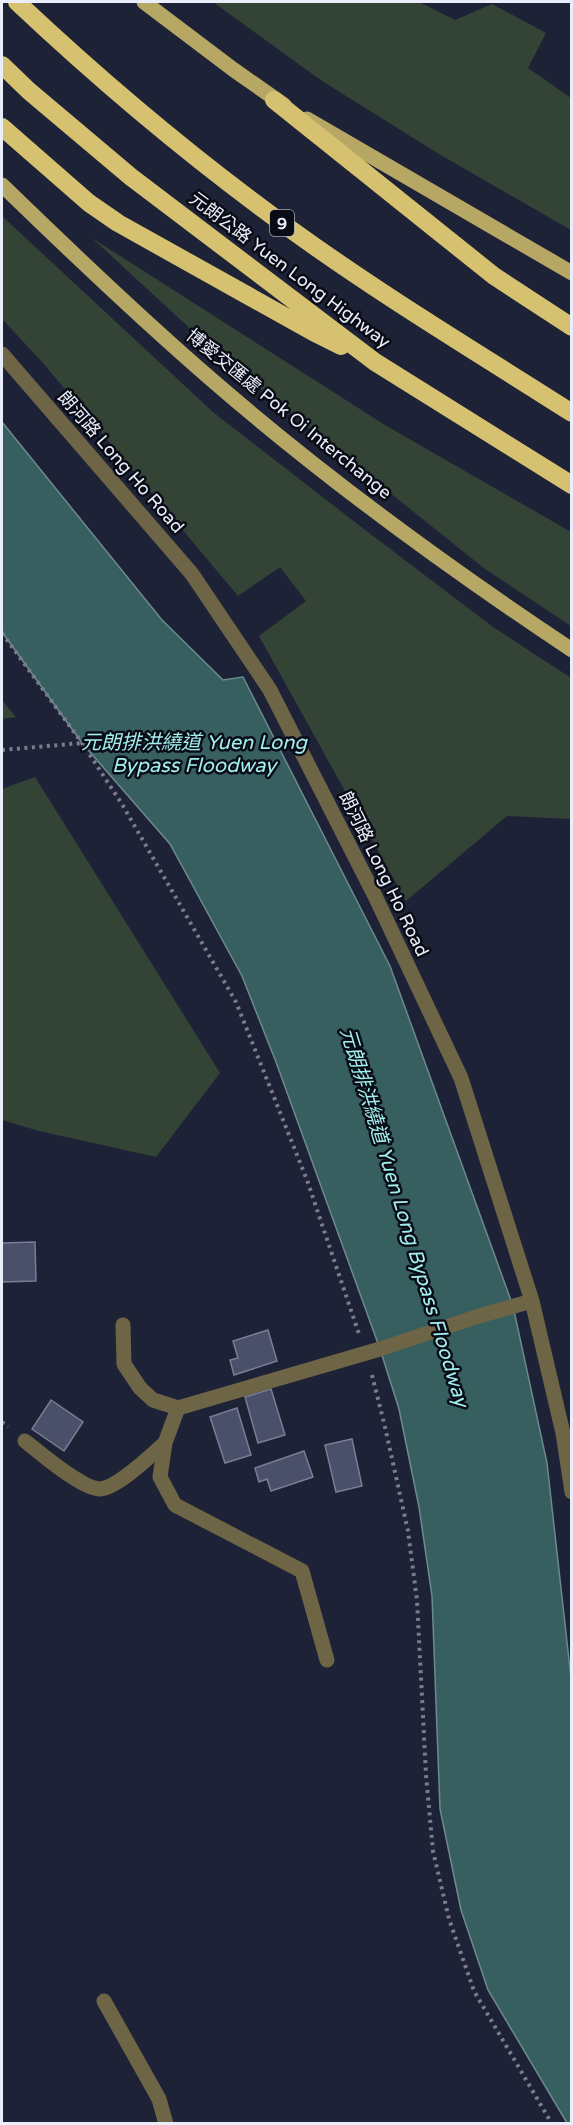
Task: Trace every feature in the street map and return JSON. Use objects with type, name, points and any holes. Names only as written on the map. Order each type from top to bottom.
[{"type":"highway","name":"元朗公路 Yuen Long Highway","points":[[17,2],[63,46],[226,181],[372,285],[572,413]]},
{"type":"highway","name":"元朗公路 Yuen Long Highway","points":[[2,64],[29,91],[131,177],[375,362],[572,484]]},
{"type":"highway","points":[[274,100],[494,276],[572,327]]},
{"type":"highway","points":[[2,127],[89,203],[118,223],[313,332],[375,362]]},
{"type":"main road","points":[[144,2],[274,100],[572,273]]},
{"type":"main road","name":"博愛交匯處 Pok Oi Interchange","points":[[2,185],[86,267],[212,380],[374,509],[488,594],[572,650]]},
{"type":"street","name":"朗河路 Long Ho Road","points":[[2,354],[192,574],[270,690],[375,896],[461,1078],[532,1301],[563,1433],[572,1492]]},
{"type":"street","points":[[123,1325],[123,1364],[140,1388],[153,1400],[178,1408],[380,1349],[532,1301]]},
{"type":"street","points":[[178,1408],[165,1443],[160,1477],[175,1505],[302,1571],[327,1660]]},
{"type":"street","points":[[25,1441],[81,1484],[100,1489],[115,1483],[165,1443]]},
{"type":"street","points":[[104,2001],[159,2099],[166,2124]]},
{"type":"path","points":[[2,750],[82,743]]},
{"type":"shaded area","points":[[213,2],[419,2],[455,20],[492,4],[546,33],[528,68],[571,98],[571,230],[439,154],[322,81]]},
{"type":"shaded area","points":[[2,216],[214,413],[493,627],[571,678],[571,819],[507,816],[406,901],[259,636],[306,601],[280,567],[238,596],[43,363],[2,319]]},
{"type":"shaded area","points":[[92,238],[385,425],[571,532],[571,626],[485,569],[223,359]]},
{"type":"shaded area","points":[[2,700],[16,717],[2,719]]},
{"type":"shaded area","points":[[35,777],[220,1073],[156,1157],[39,1131],[2,1120],[2,789]]},
{"type":"water","name":"元朗排洪繞道 Yuen Long Bypass Floodway","points":[[2,422],[162,620],[223,680],[243,677],[390,966],[513,1306],[547,1463],[572,1687],[571,2123],[567,2123],[488,1990],[461,1910],[440,1809],[432,1596],[419,1507],[399,1409],[380,1349],[276,1062],[242,976],[170,844],[82,743],[2,632]]},
{"type":"building","points":[[35,1242],[36,1281],[2,1282],[2,1243]]},
{"type":"building","points":[[268,1330],[277,1361],[234,1375],[230,1360],[238,1358],[233,1341]]},
{"type":"building","points":[[271,1389],[285,1435],[258,1443],[245,1397]]},
{"type":"building","points":[[51,1400],[83,1422],[64,1451],[32,1429]]},
{"type":"building","points":[[237,1408],[251,1455],[225,1463],[210,1417]]},
{"type":"building","points":[[352,1439],[362,1486],[336,1492],[325,1445]]},
{"type":"building","points":[[304,1451],[313,1477],[271,1491],[267,1479],[259,1482],[255,1468]]}]
